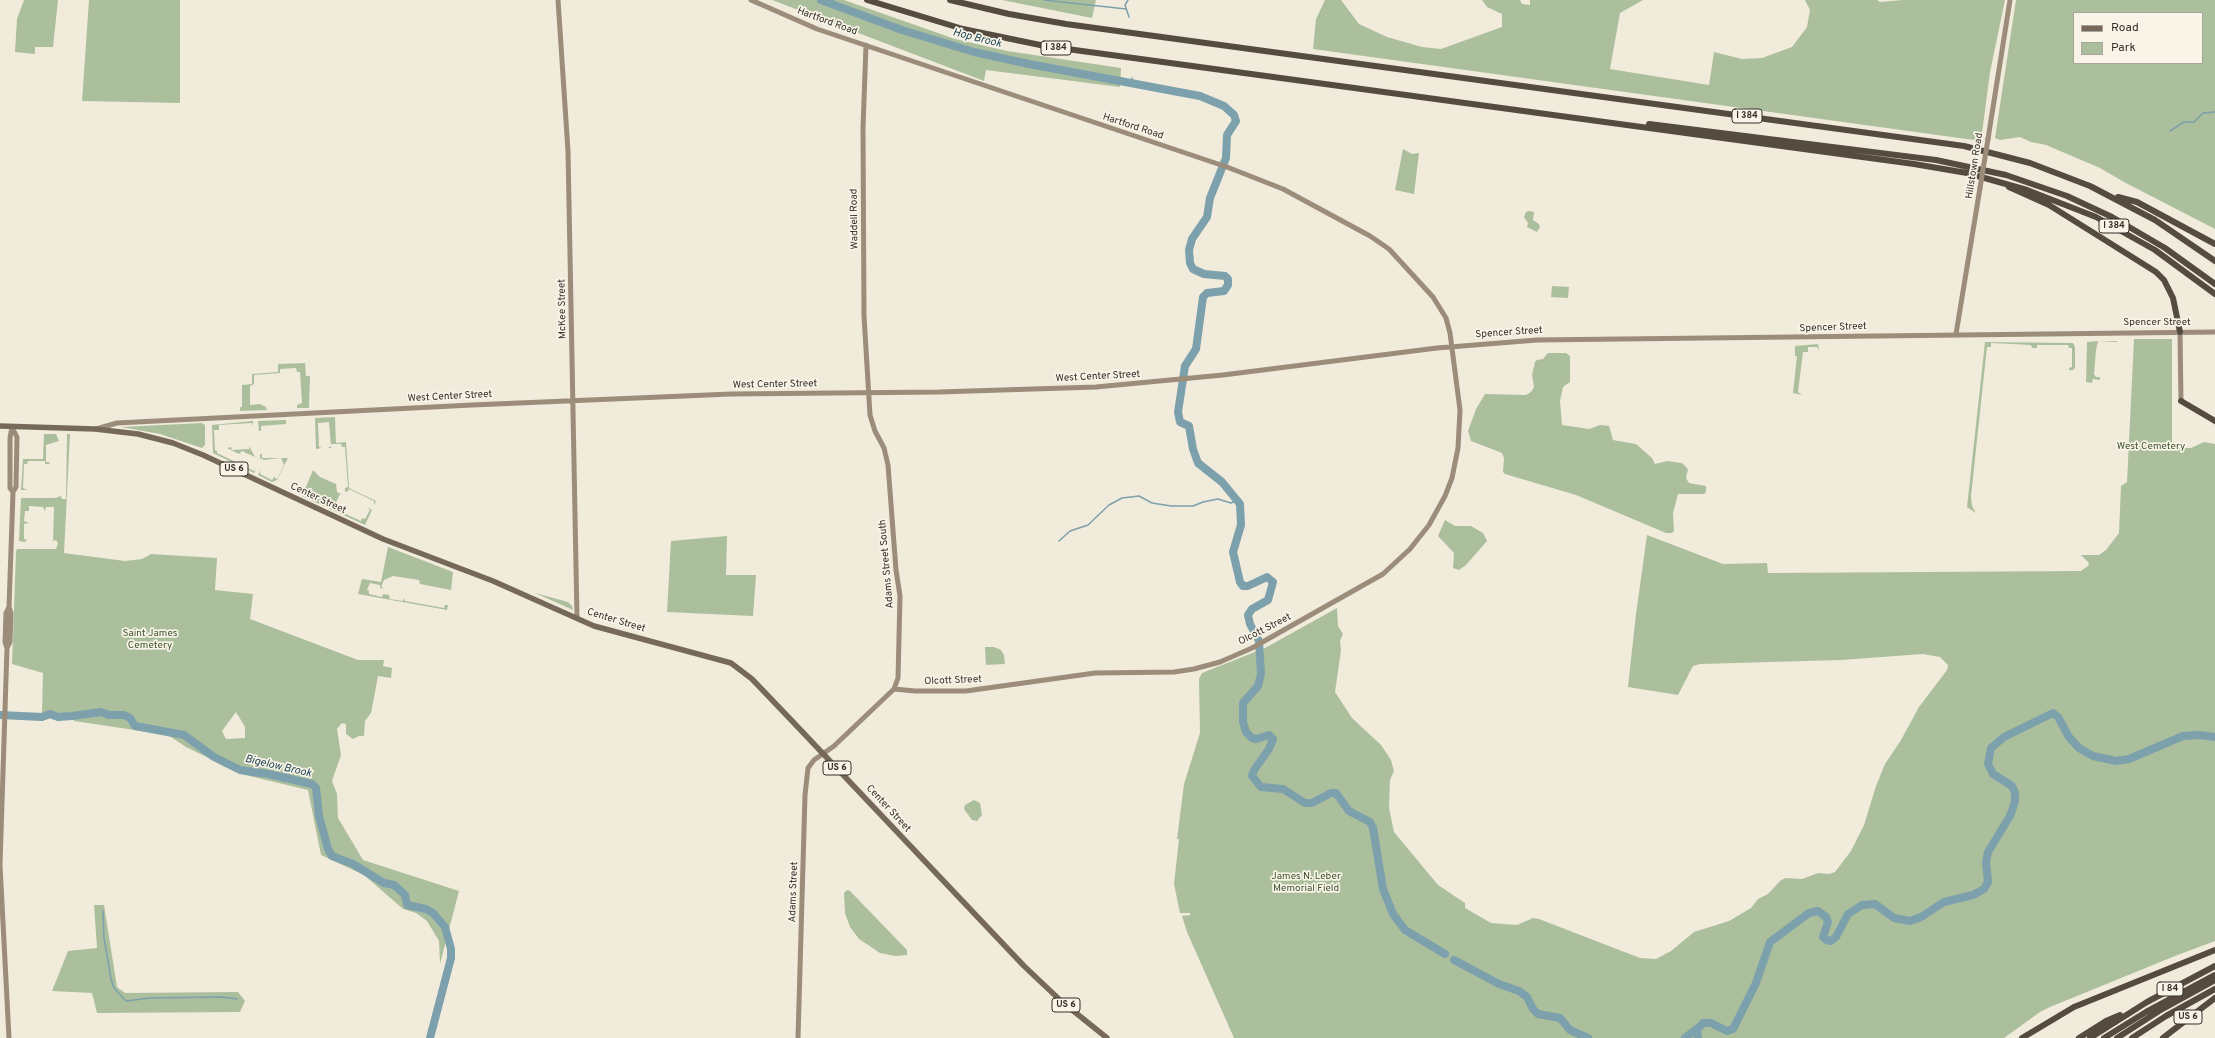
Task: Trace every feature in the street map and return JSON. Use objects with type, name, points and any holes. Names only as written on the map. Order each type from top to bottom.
[{"type":"highway","name":"I 384","points":[[867,0],[950,26],[1010,40],[1936,168],[2001,182],[2058,201],[2105,222],[2158,252],[2215,294]]},
{"type":"highway","name":"I 384","points":[[950,0],[1035,19],[1950,143],[2030,163],[2111,195],[2165,226],[2215,261]]},
{"type":"highway","points":[[1605,122],[1651,124],[1930,159],[2001,173],[2067,196],[2112,217],[2165,248],[2215,284]]},
{"type":"highway","points":[[2001,182],[2053,208],[2157,273],[2164,280],[2174,298],[2180,332]]},
{"type":"highway","points":[[2111,195],[2137,202],[2215,244]]},
{"type":"highway","points":[[2181,401],[2215,421]]},
{"type":"highway","points":[[2022,1038],[2074,1007],[2215,950]]},
{"type":"highway","name":"I 84","points":[[2090,1038],[2127,1014],[2215,966]]},
{"type":"highway","points":[[2104,1038],[2159,1004],[2215,975]]},
{"type":"highway","points":[[2117,1038],[2164,1008],[2215,980]]},
{"type":"highway","name":"I 84","points":[[2132,1038],[2171,1013],[2215,989]]},
{"type":"highway","name":"US 6","points":[[2163,1038],[2215,998]]},
{"type":"highway","points":[[2079,1038],[2110,1019],[2127,1014]]},
{"type":"main road","name":"McKee Street","points":[[558,0],[568,140],[577,618]]},
{"type":"main road","name":"Hartford Road","points":[[751,0],[801,23],[1226,167],[1283,189],[1370,236],[1389,249],[1422,284],[1441,308],[1449,328],[1452,347]]},
{"type":"main road","name":"Hillstown Road","points":[[1956,334],[2010,0]]},
{"type":"main road","name":"Waddell Road","points":[[866,45],[863,128],[864,316],[869,393]]},
{"type":"main road","points":[[2180,332],[2181,401]]},
{"type":"main road","name":"Spencer Street","points":[[1452,347],[1575,338],[1763,338],[1956,334],[2215,332]]},
{"type":"main road","name":"West Center Street","points":[[96,429],[113,424],[143,421],[731,394],[869,393],[1096,387],[1187,379],[1452,347]]},
{"type":"main road","name":"Olcott Street","points":[[894,689],[925,692],[966,691],[1088,674],[1184,671],[1220,662],[1265,642],[1382,574],[1410,549],[1429,525],[1450,483],[1458,448],[1460,410],[1452,347]]},
{"type":"main road","name":"Adams Street South","points":[[869,393],[872,422],[884,448],[888,465],[896,570],[900,596],[898,678],[894,689]]},
{"type":"main road","points":[[0,422],[12,426],[17,441],[16,487],[13,492],[9,607],[11,613],[10,642],[7,648],[0,865],[9,1038]]},
{"type":"main road","name":"Center Street","points":[[0,426],[96,429],[144,435],[186,448],[387,541],[493,581],[603,629],[714,657],[731,663],[758,685],[1024,966],[1062,1001],[1107,1038]]},
{"type":"main road","points":[[822,753],[834,746],[894,689]]},
{"type":"main road","name":"Adams Street","points":[[798,1038],[805,795],[808,768],[822,753]]},
{"type":"green space","points":[[24,0],[58,0],[53,47],[35,47],[35,54],[15,52],[17,19]]},
{"type":"green space","points":[[89,0],[180,0],[180,103],[82,101]]},
{"type":"green space","points":[[772,0],[844,0],[955,39],[1007,51],[1121,68],[1120,87],[986,70],[984,81]]},
{"type":"green space","points":[[1002,0],[1096,0],[1092,18]]},
{"type":"green space","points":[[1325,0],[1341,0],[1359,24],[1387,37],[1422,47],[1441,49],[1502,27],[1502,14],[1487,7],[1482,0],[1520,0],[1522,4],[1530,5],[1530,0],[1643,0],[1620,13],[1610,69],[1709,85],[1714,52],[1742,59],[1762,58],[1792,47],[1807,27],[1810,10],[1805,0],[1877,0],[1880,2],[1903,0],[2005,0],[1990,72],[1981,141],[1313,49],[1316,19]]},
{"type":"green space","points":[[2016,0],[2215,0],[2215,229],[2100,168],[2046,145],[2031,142],[2020,137],[2000,140],[1995,138]]},
{"type":"green space","points":[[1403,149],[1412,154],[1419,153],[1414,194],[1395,190]]},
{"type":"green space","points":[[1526,212],[1534,212],[1533,220],[1539,224],[1540,227],[1537,232],[1527,227],[1528,223],[1524,217]]},
{"type":"green space","points":[[1552,286],[1569,287],[1568,298],[1551,297]]},
{"type":"green space","points":[[2134,339],[2172,339],[2172,450],[2175,448],[2191,448],[2204,442],[2215,444],[2215,941],[2050,1007],[2040,1012],[2004,1038],[1234,1038],[1187,932],[1182,916],[1190,915],[1190,913],[1180,913],[1174,884],[1179,839],[1177,839],[1184,784],[1200,733],[1199,679],[1202,673],[1265,648],[1337,608],[1338,626],[1343,634],[1340,641],[1341,650],[1335,692],[1352,718],[1381,745],[1391,760],[1394,771],[1390,780],[1389,808],[1394,832],[1438,885],[1465,903],[1465,908],[1491,923],[1517,925],[1533,918],[1539,919],[1640,958],[1656,959],[1671,951],[1694,932],[1729,921],[1751,908],[1758,899],[1768,894],[1780,881],[1785,878],[1802,879],[1818,873],[1829,874],[1835,872],[1851,851],[1864,825],[1876,786],[1885,764],[1901,740],[1919,707],[1947,670],[1948,665],[1940,657],[1923,654],[1841,660],[1700,664],[1693,666],[1678,695],[1628,687],[1647,535],[1723,564],[1767,563],[1768,573],[2081,571],[2088,566],[2089,563],[2081,555],[2099,555],[2106,550],[2119,533],[2121,486],[2127,482]]},
{"type":"green space","points":[[2098,341],[2094,374],[2096,377],[2100,377],[2100,380],[2093,379],[2092,383],[2086,382],[2087,342]]},
{"type":"green space","points":[[1985,342],[2073,343],[2075,347],[2075,368],[2073,370],[2069,370],[2069,368],[2072,367],[2072,348],[2069,348],[2068,345],[2037,345],[2037,348],[2032,348],[2031,345],[1991,343],[1991,347],[1987,347],[1971,496],[1972,506],[1976,513],[1967,507]]},
{"type":"green space","points":[[1818,344],[1819,351],[1817,347],[1808,347],[1808,352],[1803,352],[1798,392],[1802,395],[1793,393],[1797,356],[1795,356],[1795,346]]},
{"type":"green space","points":[[1548,353],[1566,353],[1570,356],[1570,382],[1563,387],[1560,401],[1562,425],[1589,429],[1600,425],[1609,426],[1613,440],[1636,444],[1652,458],[1655,464],[1667,461],[1682,463],[1688,469],[1686,478],[1689,483],[1706,486],[1706,492],[1704,494],[1678,494],[1673,513],[1674,531],[1672,533],[1666,533],[1576,495],[1505,474],[1503,472],[1504,458],[1502,453],[1471,441],[1468,431],[1476,409],[1485,394],[1526,395],[1531,392],[1534,387],[1532,375],[1535,362],[1543,359]]},
{"type":"green space","points":[[305,363],[306,376],[310,376],[309,408],[297,408],[297,405],[302,403],[300,372],[297,372],[296,368],[280,369],[280,373],[254,375],[254,384],[250,386],[250,405],[260,404],[266,407],[267,410],[240,411],[240,407],[242,407],[242,385],[252,384],[252,374],[278,372],[278,364]]},
{"type":"green space","points":[[335,417],[336,443],[346,442],[349,488],[376,501],[374,505],[374,501],[349,489],[347,492],[345,491],[345,488],[348,487],[345,447],[342,447],[341,444],[331,444],[331,446],[329,422],[318,423],[319,447],[322,448],[316,449],[315,418]]},
{"type":"green space","points":[[286,420],[286,424],[261,426],[261,431],[259,431],[258,421]]},
{"type":"green space","points":[[253,421],[253,427],[252,423],[219,425],[219,430],[214,430],[215,450],[217,453],[254,471],[256,468],[254,473],[213,453],[212,425]]},
{"type":"green space","points":[[202,423],[205,425],[205,445],[202,448],[160,434],[121,427]]},
{"type":"green space","points":[[44,434],[56,434],[59,441],[46,445],[46,462],[50,462],[49,464],[45,464],[45,461],[28,461],[27,464],[24,464],[23,488],[27,490],[21,490],[23,459],[43,459]]},
{"type":"green space","name":"Saint James Cemetery","points":[[67,434],[70,434],[64,553],[125,561],[142,559],[151,554],[217,558],[215,590],[253,594],[250,619],[358,660],[384,660],[383,666],[392,668],[391,678],[378,676],[371,713],[365,721],[364,736],[359,736],[353,739],[346,734],[346,724],[342,723],[337,729],[341,755],[332,781],[337,794],[338,818],[363,860],[459,891],[440,964],[439,941],[427,921],[416,913],[403,909],[364,875],[321,855],[308,790],[241,774],[186,747],[168,735],[74,721],[73,717],[42,715],[43,673],[12,664],[16,552],[17,549],[56,549],[58,543],[56,540],[53,541],[54,507],[46,507],[45,511],[43,507],[29,506],[29,511],[25,511],[24,521],[29,523],[24,524],[24,539],[27,540],[25,542],[19,541],[21,498],[55,498],[61,496],[62,499],[66,499]],"holes":[[[236,712],[245,727],[245,738],[226,739],[222,731]]]},
{"type":"green space","points":[[249,446],[255,457],[242,451],[239,454],[227,448],[231,447],[232,450],[249,449]]},
{"type":"green space","points":[[260,454],[262,454],[262,458],[281,458],[264,460],[260,458]]},
{"type":"green space","points":[[281,458],[288,458],[277,480],[272,482],[258,475],[261,470],[260,474],[272,480],[274,477],[277,479],[284,465]]},
{"type":"green space","points":[[313,470],[320,477],[336,484],[337,492],[343,495],[340,494],[335,505],[338,507],[337,510],[361,521],[362,518],[365,519],[370,510],[367,507],[372,510],[365,525],[302,496]]},
{"type":"green space","points":[[1445,520],[1455,526],[1471,526],[1483,533],[1487,541],[1466,565],[1459,570],[1453,568],[1454,553],[1438,536]]},
{"type":"green space","points":[[727,536],[726,575],[756,575],[753,616],[667,612],[671,541]]},
{"type":"green space","points":[[388,547],[453,572],[451,590],[420,584],[419,580],[393,576],[384,580],[381,587],[384,589],[380,588],[380,585],[370,583],[367,590],[369,591],[369,594],[382,597],[383,594],[389,595],[390,599],[403,601],[404,598],[405,601],[444,608],[445,605],[448,605],[447,610],[358,594],[362,579],[381,582]]},
{"type":"green space","points":[[535,593],[568,602],[572,606],[573,610]]},
{"type":"green space","points":[[985,647],[994,647],[1001,650],[1004,655],[1005,664],[986,665]]},
{"type":"green space","points":[[974,800],[980,803],[982,815],[977,821],[972,820],[964,809],[965,805]]},
{"type":"green space","points":[[847,890],[850,891],[907,950],[907,955],[895,956],[880,953],[859,939],[850,927],[845,913],[844,893]]},
{"type":"green space","points":[[94,905],[104,905],[117,987],[125,993],[238,992],[245,1001],[240,1012],[97,1013],[92,993],[52,991],[68,951],[97,948]]},
{"type":"waterway","points":[[821,0],[902,30],[974,52],[1029,64],[1200,96],[1224,106],[1234,115],[1236,121],[1227,135],[1226,158],[1210,198],[1207,217],[1192,239],[1189,250],[1190,263],[1193,269],[1204,274],[1225,276],[1228,279],[1228,285],[1224,291],[1207,293],[1203,297],[1196,349],[1185,366],[1178,412],[1180,422],[1189,426],[1193,449],[1198,463],[1222,482],[1240,504],[1241,525],[1233,552],[1240,582],[1243,586],[1248,586],[1267,577],[1273,582],[1268,600],[1252,609],[1248,615],[1250,624],[1259,641],[1261,674],[1258,686],[1243,703],[1243,722],[1246,732],[1252,738],[1256,739],[1269,735],[1273,739],[1269,749],[1254,770],[1252,776],[1261,787],[1283,789],[1305,803],[1312,803],[1331,793],[1336,793],[1349,811],[1370,822],[1373,828],[1383,889],[1393,914],[1405,930],[1445,954]]},
{"type":"waterway","points":[[1044,0],[1126,9]]},
{"type":"waterway","points":[[1128,0],[1125,5],[1129,17]]},
{"type":"waterway","name":"Hop Brook","points":[[1132,78],[1133,83]]},
{"type":"waterway","points":[[2170,131],[2184,122],[2194,122],[2203,113],[2215,112]]},
{"type":"waterway","points":[[1059,541],[1070,531],[1088,525],[1109,505],[1122,498],[1139,496],[1152,503],[1171,506],[1193,506],[1218,499],[1231,503],[1237,500]]},
{"type":"waterway","name":"Bigelow Brook","points":[[0,715],[42,717],[50,714],[58,717],[101,712],[109,715],[124,715],[130,718],[135,726],[184,735],[214,757],[240,770],[268,774],[312,784],[316,788],[319,816],[328,849],[332,856],[353,864],[384,883],[394,885],[405,895],[407,905],[426,909],[433,913],[445,927],[451,949],[451,958],[430,1038]]},
{"type":"waterway","points":[[1698,1038],[1697,1030],[1703,1023],[1711,1023],[1727,1031],[1733,1029],[1756,983],[1770,942],[1809,913],[1818,911],[1826,917],[1828,922],[1823,937],[1826,940],[1831,941],[1836,937],[1848,914],[1862,905],[1875,904],[1894,918],[1910,921],[1921,917],[1944,902],[1973,895],[1984,889],[1988,882],[1986,862],[1988,852],[2010,816],[2015,802],[2015,793],[2012,786],[1993,774],[1988,764],[1991,748],[2004,737],[2053,713],[2058,717],[2069,737],[2079,748],[2093,756],[2116,761],[2129,759],[2183,736],[2199,735],[2215,737]]},
{"type":"waterway","points":[[103,911],[104,938],[111,979],[114,988],[126,1001],[150,998],[222,997],[237,999]]},
{"type":"waterway","points":[[1454,960],[1499,984],[1519,991],[1527,997],[1533,1009],[1538,1014],[1560,1018],[1570,1030],[1588,1038]]},
{"type":"waterway","points":[[1685,1038],[1698,1028]]},
{"type":"park label","name":"West Cemetery","points":[[2151,447]]},
{"type":"park label","name":"James N. Leber Memorial Field","points":[[1306,882]]}]
